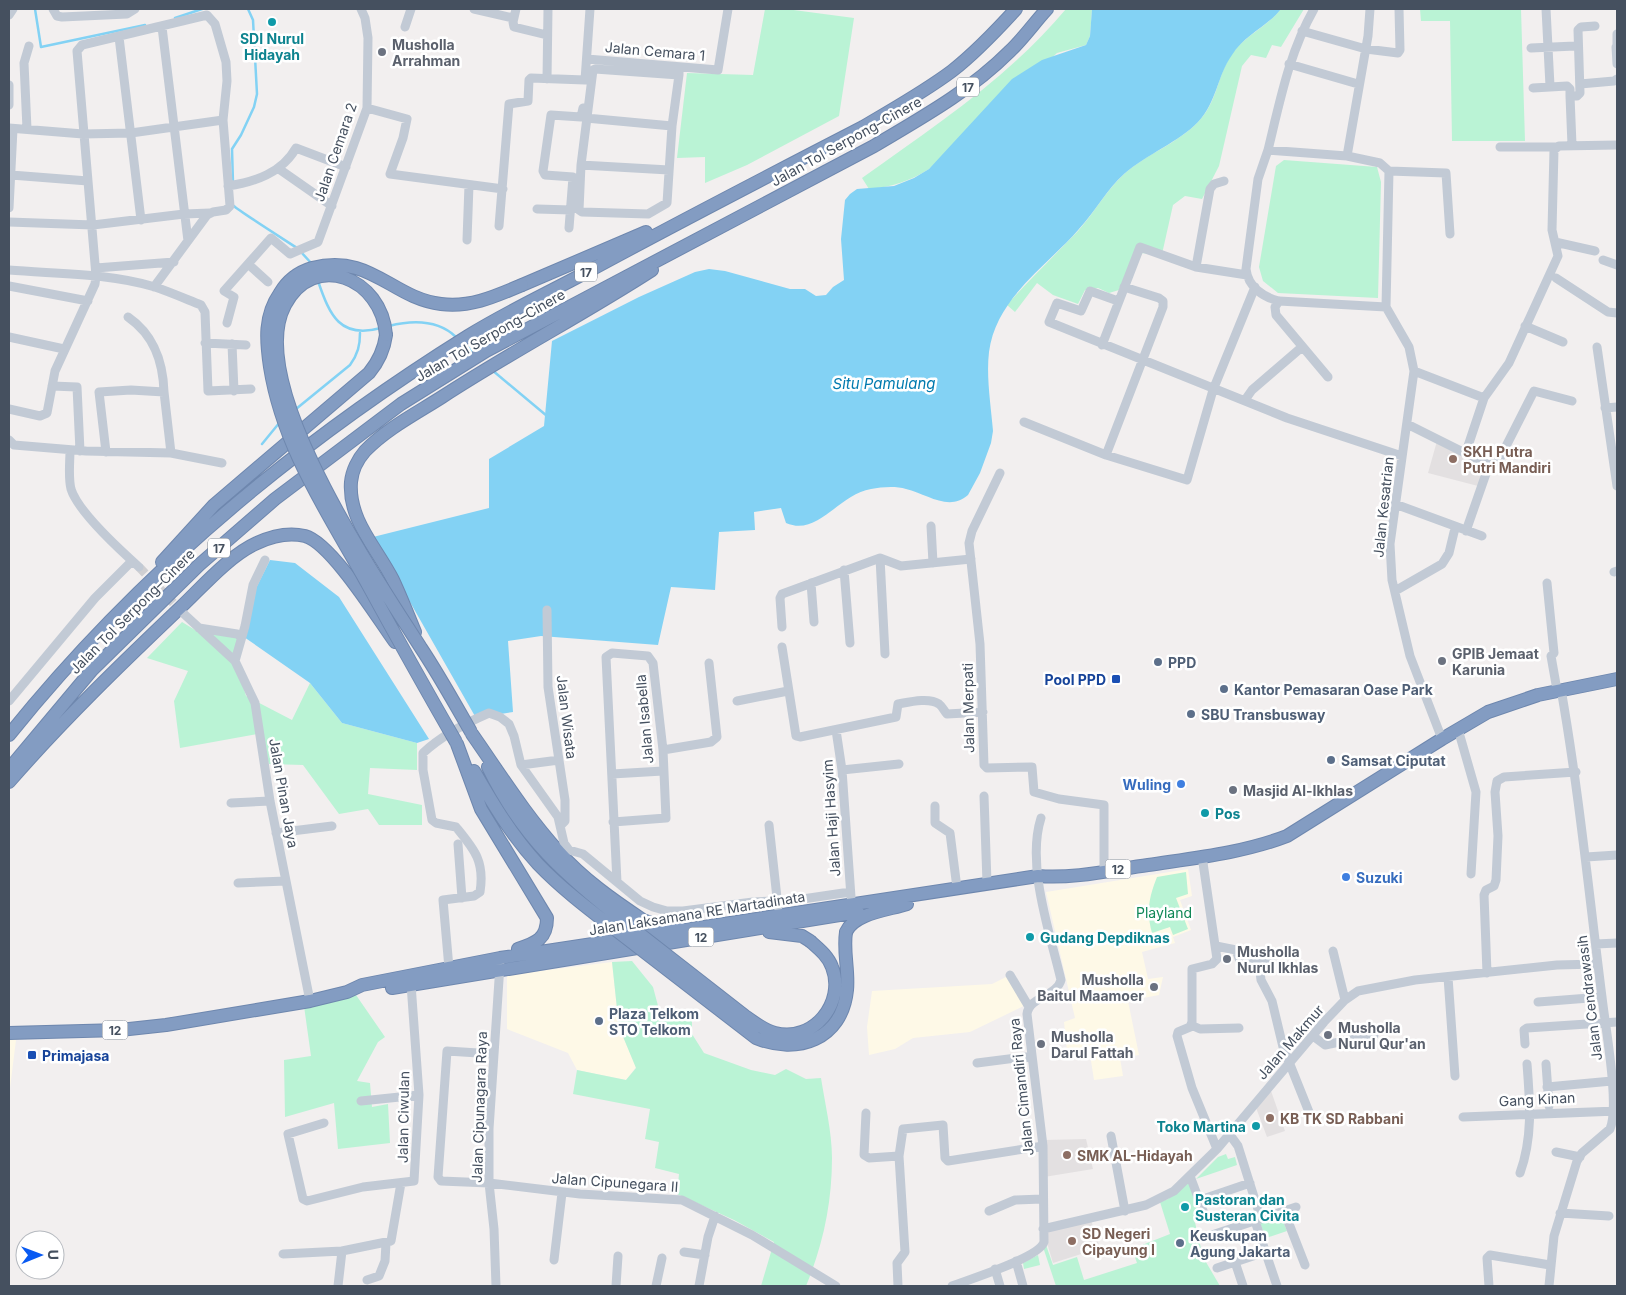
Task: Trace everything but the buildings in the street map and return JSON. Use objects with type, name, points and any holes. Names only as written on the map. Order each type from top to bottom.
[{"type":"highway","name":"Jalan Tol Serpong–Cinere","points":[[9,735],[45,691],[123,608],[260,482],[330,429],[471,334],[702,210],[863,127],[952,71],[996,31],[1016,9]]},
{"type":"highway","name":"Jalan Tol Serpong–Cinere","points":[[9,769],[92,670],[199,564],[275,499],[387,414],[486,351],[874,146],[963,91],[1009,52],[1047,9]]},
{"type":"highway","points":[[702,210],[608,247],[493,298],[467,304],[441,304],[418,298],[375,274],[353,266],[328,264],[297,275],[283,287],[273,303],[267,323],[267,346],[279,409],[288,436],[319,501],[407,658],[494,805],[522,845],[561,886],[612,927],[738,1025],[763,1041],[786,1046],[802,1045],[815,1040],[835,1023],[841,1012],[847,988],[844,945],[848,926],[857,920],[907,904]]},
{"type":"highway","points":[[423,650],[392,580],[356,518],[351,500],[351,480],[355,467],[365,452],[378,441],[474,376],[596,306],[717,228]]},
{"type":"highway","points":[[123,608],[176,545],[214,505],[369,373],[381,355],[386,335],[385,319],[377,302],[365,288],[349,279],[332,276],[316,278],[302,284],[290,295],[278,325],[282,374],[289,405],[311,461],[376,577],[423,650],[472,733],[535,824],[560,853],[608,896],[643,920],[654,924],[734,927],[782,932],[802,936],[810,941],[823,952],[832,966],[835,977],[834,997],[826,1016],[817,1024],[799,1034],[787,1035],[761,1027],[744,1016],[627,924],[569,877],[526,832],[503,798],[472,733]]},
{"type":"highway","points":[[9,782],[89,694],[223,568],[255,543],[273,536],[288,534],[306,536],[321,544],[336,560],[407,658]]},
{"type":"highway","name":"Jalan Laksamana RE Martadinata","points":[[734,927],[757,919],[851,898],[1104,872],[1260,846],[1287,836],[1458,729],[1503,706],[1559,690],[1617,679]]},
{"type":"highway","points":[[457,743],[481,809],[547,918],[544,936],[537,943],[500,964]]},
{"type":"highway","name":"Jalan Laksamana RE Martadinata","points":[[347,992],[362,993],[500,964],[734,927],[907,904],[1038,879]]},
{"type":"highway","name":"Jalan Laksamana RE Martadinata","points":[[9,1032],[120,1030],[157,1026],[310,1001],[347,992],[362,985],[449,968],[500,964]]},
{"type":"street","points":[[53,9],[57,16],[62,16],[127,14],[135,9]]},
{"type":"street","name":"Jalan Cemara 2","points":[[248,264],[271,238],[296,251],[318,242],[367,108],[368,38],[365,18],[361,9]]},
{"type":"street","points":[[405,27],[410,9]]},
{"type":"street","points":[[474,9],[513,18]]},
{"type":"street","points":[[516,9],[513,18],[514,27],[547,35]]},
{"type":"street","points":[[546,79],[548,9]]},
{"type":"street","points":[[569,228],[574,176],[545,176],[542,170],[551,115],[583,116],[590,9]]},
{"type":"street","name":"Jalan Cemara 1","points":[[587,60],[679,72],[718,70],[728,9]]},
{"type":"street","points":[[1314,9],[1302,31],[1289,64],[1268,150],[1258,179],[1247,275],[1262,295],[1279,300],[1386,307],[1388,171]]},
{"type":"street","points":[[1346,156],[1366,49],[1370,9]]},
{"type":"street","points":[[1302,31],[1366,49],[1395,53],[1399,51],[1399,9]]},
{"type":"street","points":[[1546,9],[1550,86]]},
{"type":"street","points":[[9,222],[93,225],[184,214],[210,213],[229,209],[223,120],[227,72],[215,24],[207,16],[82,45],[77,50],[83,134],[93,225],[96,272],[88,301],[64,349],[52,386],[48,410],[40,416],[9,410]]},
{"type":"street","points":[[1570,96],[1578,95],[1580,84],[1578,30],[1581,27],[1595,26]]},
{"type":"street","points":[[162,27],[188,241]]},
{"type":"street","points":[[1617,34],[1617,64]]},
{"type":"street","points":[[119,37],[141,220]]},
{"type":"street","points":[[27,129],[24,62],[29,46]]},
{"type":"street","points":[[1531,48],[1575,46]]},
{"type":"street","points":[[1289,64],[1358,84]]},
{"type":"street","points":[[595,69],[679,72],[672,126],[667,203],[648,214],[582,212],[578,206],[591,72],[595,69]]},
{"type":"street","points":[[499,226],[508,106],[510,103],[528,101],[530,79],[585,80]]},
{"type":"street","points":[[1580,84],[1614,81],[1617,79]]},
{"type":"street","points":[[9,85],[10,105]]},
{"type":"street","points":[[1533,88],[1567,86],[1570,89],[1572,145]]},
{"type":"street","points":[[367,108],[407,119],[404,138],[390,174],[503,189]]},
{"type":"street","points":[[586,118],[672,126]]},
{"type":"street","points":[[9,208],[11,129],[83,134],[131,132],[223,120]]},
{"type":"street","points":[[1500,146],[1617,145]]},
{"type":"street","points":[[1466,452],[1484,398],[1509,363],[1524,326],[1558,256],[1552,230],[1552,161],[1556,147]]},
{"type":"street","points":[[228,186],[271,174],[296,148],[346,167]]},
{"type":"street","points":[[1268,150],[1346,156],[1380,163],[1388,171],[1446,173],[1450,234]]},
{"type":"street","points":[[581,165],[669,170]]},
{"type":"street","points":[[278,168],[332,206]]},
{"type":"street","points":[[11,175],[88,180]]},
{"type":"street","points":[[1196,267],[1210,189],[1214,184],[1224,181]]},
{"type":"street","points":[[467,240],[469,185]]},
{"type":"street","points":[[537,209],[571,210]]},
{"type":"street","points":[[154,287],[210,213]]},
{"type":"street","points":[[1555,242],[1594,251]]},
{"type":"street","points":[[1102,345],[1140,247],[1196,267],[1247,275]]},
{"type":"street","points":[[1603,260],[1617,266]]},
{"type":"street","points":[[9,270],[96,272],[174,262]]},
{"type":"street","points":[[227,323],[234,297],[224,291],[248,264],[268,282]]},
{"type":"street","points":[[96,272],[154,287],[205,308],[208,392],[250,389]]},
{"type":"street","points":[[1556,278],[1608,312],[1617,313]]},
{"type":"street","points":[[9,286],[88,301]]},
{"type":"street","points":[[1106,455],[1163,301],[1124,287]]},
{"type":"street","points":[[1024,422],[1106,455],[1187,480],[1212,390],[1255,287]]},
{"type":"street","points":[[1118,301],[1090,291],[1081,311],[1058,302],[1049,320],[1050,324],[1212,390],[1246,400],[1286,418],[1402,456]]},
{"type":"street","points":[[1279,300],[1275,307],[1276,315],[1328,377]]},
{"type":"street","name":"Jalan Kesatrian","points":[[1386,307],[1410,347],[1414,371],[1389,557],[1410,656],[1442,739]]},
{"type":"street","points":[[128,317],[145,332],[157,351],[161,362],[172,453]]},
{"type":"street","points":[[1524,326],[1563,342]]},
{"type":"street","points":[[9,337],[64,349]]},
{"type":"street","points":[[205,343],[246,345]]},
{"type":"street","points":[[232,344],[234,391]]},
{"type":"street","points":[[1246,400],[1252,390],[1302,347]]},
{"type":"street","points":[[1597,347],[1617,486]]},
{"type":"street","points":[[1414,371],[1484,398]]},
{"type":"street","points":[[9,701],[95,598],[136,564],[98,527],[73,492],[70,485],[75,450],[77,387],[52,386]]},
{"type":"street","points":[[106,452],[99,392],[131,390],[164,392]]},
{"type":"street","points":[[1407,424],[1489,465],[1498,462],[1534,391],[1572,401]]},
{"type":"street","points":[[1605,408],[1617,407]]},
{"type":"street","points":[[9,440],[14,445],[75,450],[172,453],[222,463]]},
{"type":"street","points":[[1466,531],[1489,465]]},
{"type":"street","name":"Jalan Merpati","points":[[1000,473],[972,531],[969,543],[980,644],[983,760],[985,768],[1032,768],[1034,792],[1058,799],[1104,805],[1104,872]]},
{"type":"street","points":[[1395,504],[1455,528],[1482,536]]},
{"type":"street","points":[[931,526],[933,562]]},
{"type":"street","points":[[1395,591],[1442,564],[1449,553],[1455,528]]},
{"type":"street","points":[[782,627],[780,598],[782,594],[844,570],[880,558],[901,566],[971,558]]},
{"type":"street","points":[[880,558],[885,654]]},
{"type":"street","points":[[235,662],[253,586],[265,560]]},
{"type":"street","points":[[844,570],[850,643]]},
{"type":"street","points":[[811,583],[814,622]]},
{"type":"street","name":"Jalan Cendrawasih","points":[[1547,583],[1554,653],[1551,656],[1576,772],[1605,1022],[1613,1052],[1614,1071],[1612,1081],[1615,1110],[1610,1129],[1580,1157],[1554,1236],[1549,1286]]},
{"type":"street","name":"Jalan Wisata","points":[[547,610],[548,687],[564,800],[565,821],[560,826]]},
{"type":"street","name":"Jalan Pinan Jaya","points":[[184,614],[235,662],[255,703],[270,801],[310,1001]]},
{"type":"street","points":[[199,628],[237,634],[241,637]]},
{"type":"street","points":[[782,647],[796,736],[800,737],[896,717],[898,704],[911,702],[933,702],[940,704],[947,714],[983,712]]},
{"type":"street","name":"Jalan Isabella","points":[[613,822],[666,818],[662,771],[663,750],[651,659],[648,656],[609,654],[606,663],[613,822],[617,882]]},
{"type":"street","points":[[663,750],[711,742],[717,737],[709,663]]},
{"type":"street","points":[[737,701],[788,691]]},
{"type":"street","points":[[449,968],[443,900],[474,896],[480,892],[481,866],[478,855],[456,827],[436,823],[432,820],[423,770],[423,753],[446,736],[489,713],[500,717],[509,724],[521,765],[558,817],[564,843],[569,850],[583,854],[640,901],[667,911],[684,911],[753,902],[851,898]]},
{"type":"street","points":[[1458,729],[1476,792],[1471,874]]},
{"type":"street","name":"Jalan Haji Hasyim","points":[[836,730],[842,770],[851,898]]},
{"type":"street","points":[[521,765],[559,760]]},
{"type":"street","points":[[842,770],[899,764]]},
{"type":"street","points":[[612,774],[662,771]]},
{"type":"street","points":[[1487,973],[1484,895],[1486,890],[1494,886],[1496,880],[1498,836],[1495,792],[1497,780],[1504,777],[1576,772]]},
{"type":"street","points":[[984,796],[987,883]]},
{"type":"street","points":[[230,803],[270,801]]},
{"type":"street","points":[[934,806],[935,822],[950,833],[957,888]]},
{"type":"street","points":[[1038,879],[1037,831],[1041,818]]},
{"type":"street","points":[[769,825],[780,915]]},
{"type":"street","points":[[276,833],[332,826]]},
{"type":"street","points":[[458,844],[462,898]]},
{"type":"street","points":[[1586,857],[1617,855]]},
{"type":"street","points":[[1191,1025],[1192,969],[1215,962],[1216,946],[1202,856]]},
{"type":"street","name":"Jalan Cimandiri Raya","points":[[952,1286],[1016,1261],[1041,1248],[1044,1242],[1042,1199],[1043,1146],[1027,1014],[1029,1007],[1059,986],[1062,980],[1038,879]]},
{"type":"street","points":[[238,883],[286,881]]},
{"type":"street","points":[[753,902],[757,919]]},
{"type":"street","points":[[1596,944],[1617,943]]},
{"type":"street","points":[[1216,946],[1236,950],[1241,964],[1271,961]]},
{"type":"street","points":[[1333,951],[1345,1000]]},
{"type":"street","points":[[1259,963],[1261,980],[1272,1001],[1289,1063],[1309,1112]]},
{"type":"street","name":"Jalan Cipunagara Raya","points":[[496,1286],[494,1229],[489,1183],[489,1129],[500,964]]},
{"type":"street","name":"Jalan Makmur","points":[[1043,1229],[1125,1211],[1166,1197],[1217,1149],[1345,1000],[1358,991],[1378,986],[1448,977],[1547,966],[1598,964]]},
{"type":"street","points":[[1010,975],[1029,1007]]},
{"type":"street","points":[[1448,977],[1455,1076]]},
{"type":"street","name":"Jalan Ciwulan","points":[[324,1123],[288,1134],[303,1199],[307,1201],[363,1188],[414,1181],[416,1177],[419,1095],[412,984]]},
{"type":"street","points":[[1538,1002],[1602,997]]},
{"type":"street","points":[[1526,1044],[1524,1030],[1527,1028],[1617,1022]]},
{"type":"street","points":[[1191,1025],[1200,1030],[1239,1028]]},
{"type":"street","points":[[1191,1025],[1178,1032],[1177,1036],[1192,1088],[1217,1149]]},
{"type":"street","points":[[1314,1036],[1325,1045],[1374,1035]]},
{"type":"street","name":"Jalan Cipunegara II","points":[[494,1054],[447,1051],[438,1177],[441,1181],[489,1183],[562,1193],[676,1199],[700,1207],[752,1235],[836,1286]]},
{"type":"street","points":[[977,1063],[1032,1056]]},
{"type":"street","points":[[1520,1173],[1527,1152],[1530,1114],[1527,1064]]},
{"type":"street","points":[[1546,1064],[1549,1106]]},
{"type":"street","points":[[1548,1087],[1612,1081]]},
{"type":"street","points":[[361,1101],[419,1095]]},
{"type":"street","name":"Gang Kinan","points":[[1463,1117],[1615,1110]]},
{"type":"street","points":[[866,1114],[864,1155],[868,1158],[899,1156]]},
{"type":"street","points":[[898,1286],[897,1263],[906,1252],[899,1156],[904,1128],[943,1125],[945,1158],[948,1161],[1043,1146]]},
{"type":"street","points":[[1230,1135],[1238,1146],[1250,1183],[1265,1252],[1277,1286]]},
{"type":"street","points":[[1111,1136],[1125,1211]]},
{"type":"street","points":[[1556,1152],[1580,1157]]},
{"type":"street","points":[[1190,1176],[1205,1216]]},
{"type":"street","points":[[283,1254],[342,1251],[389,1243],[392,1238],[401,1183]]},
{"type":"street","points":[[1206,1198],[1250,1183]]},
{"type":"street","points":[[554,1260],[562,1193]]},
{"type":"street","points":[[989,1211],[1015,1200],[1042,1199]]},
{"type":"street","points":[[1206,1237],[1296,1207]]},
{"type":"street","points":[[1284,1211],[1305,1265]]},
{"type":"street","points":[[1560,1213],[1609,1216]]},
{"type":"street","points":[[699,1286],[715,1216]]},
{"type":"street","points":[[366,1280],[379,1276],[385,1261],[386,1243]]},
{"type":"street","points":[[338,1286],[342,1251]]},
{"type":"street","points":[[684,1252],[705,1254]]},
{"type":"street","points":[[1217,1268],[1265,1252]]},
{"type":"street","points":[[1488,1286],[1487,1258],[1490,1255],[1550,1265]]},
{"type":"street","points":[[616,1286],[618,1256]]},
{"type":"street","points":[[656,1286],[662,1258]]},
{"type":"street","points":[[1016,1261],[1023,1286]]},
{"type":"street","points":[[1234,1262],[1243,1286]]},
{"type":"street","points":[[995,1269],[1000,1286]]},
{"type":"shaded area","name":"SKH Putra Putri Mandiri","points":[[1437,441],[1486,465],[1478,486],[1428,473]]},
{"type":"shaded area","points":[[1188,869],[1192,896],[1180,900],[1191,930],[1173,937],[1175,943],[1142,952],[1148,979],[1163,977],[1159,995],[1128,1001],[1139,1055],[1120,1058],[1123,1076],[1094,1080],[1089,1048],[1067,1051],[1064,1022],[1075,1018],[1046,892]]},
{"type":"shaded area","points":[[612,962],[619,1027],[636,1067],[626,1080],[577,1070],[568,1053],[507,1029],[507,975]]},
{"type":"shaded area","points":[[1012,974],[1028,1004],[970,1032],[913,1038],[895,1049],[869,1055],[867,1027],[872,991],[992,984]]},
{"type":"shaded area","points":[[9,1031],[17,1032],[10,1088],[9,1088]]},
{"type":"shaded area","name":"KB TK SD Rabbani","points":[[1270,1088],[1285,1131],[1267,1137],[1255,1105]]},
{"type":"shaded area","name":"SMK AL-Hidayah","points":[[1086,1139],[1093,1169],[1044,1177],[1044,1140]]},
{"type":"shaded area","name":"SD Negeri Cipayung I","points":[[1091,1220],[1100,1248],[1053,1263],[1044,1233]]},
{"type":"green space","points":[[765,9],[786,9],[854,18],[839,116],[747,165],[705,183],[705,157],[677,158],[687,73],[753,75]]},
{"type":"green space","points":[[1066,9],[1092,9],[1090,36],[1086,45],[1057,53],[929,169],[900,183],[869,189],[862,178],[970,100],[1020,57]]},
{"type":"green space","points":[[1281,9],[1304,9],[1281,47],[1272,45],[1266,58],[1251,55],[1242,66],[1219,166],[1202,199],[1185,196],[1173,205],[1162,254],[1136,253],[1119,290],[1109,293],[1098,288],[1085,290],[1078,304],[1053,295],[1037,283],[1015,312],[1007,305],[1078,231],[1123,175],[1141,161],[1181,137],[1198,122],[1209,107],[1226,63],[1236,48]]},
{"type":"green space","points":[[1420,9],[1521,9],[1525,141],[1452,141],[1450,21],[1421,21]]},
{"type":"green space","points":[[1284,160],[1377,167],[1381,182],[1378,298],[1278,293],[1263,281],[1259,267],[1276,166]]},
{"type":"green space","points":[[182,622],[200,633],[244,637],[236,660],[246,696],[292,720],[310,683],[342,723],[417,743],[417,770],[370,768],[368,794],[422,805],[422,825],[379,825],[368,809],[339,814],[303,765],[269,764],[257,734],[180,748],[174,701],[188,671],[147,658]]},
{"type":"green space","name":"Playland","points":[[1186,872],[1188,894],[1176,898],[1188,929],[1173,935],[1170,927],[1152,933],[1149,905],[1157,877]]},
{"type":"green space","points":[[632,961],[653,987],[661,1017],[692,1021],[692,1034],[704,1053],[751,1070],[775,1075],[786,1069],[806,1079],[821,1078],[831,1138],[832,1175],[822,1239],[806,1286],[761,1286],[774,1242],[734,1220],[677,1194],[679,1174],[655,1168],[659,1142],[645,1139],[650,1109],[573,1094],[577,1070],[626,1080],[636,1068],[619,1027],[612,962]]},
{"type":"green space","points":[[356,995],[385,1037],[378,1042],[357,1081],[370,1083],[372,1107],[388,1104],[390,1143],[338,1149],[334,1103],[285,1117],[284,1060],[311,1056],[304,1006]]},
{"type":"green space","points":[[1226,1154],[1228,1159],[1235,1157],[1237,1165],[1196,1179],[1218,1157]]},
{"type":"green space","points":[[1192,1179],[1204,1215],[1194,1218],[1203,1257],[1220,1286],[1056,1286],[1043,1247],[1045,1242],[1053,1265],[1077,1257],[1084,1280],[1137,1263],[1132,1249],[1170,1234],[1160,1202],[1168,1199]]},
{"type":"green space","points":[[1281,1216],[1287,1231],[1266,1238],[1260,1223]]},
{"type":"green space","points":[[1038,1255],[1040,1265],[1024,1269],[1023,1263]]},
{"type":"water","name":"Situ Pamulang","points":[[1092,9],[1281,9],[1237,48],[1227,63],[1209,106],[1198,122],[1191,129],[1124,174],[1079,229],[1024,284],[1001,315],[994,333],[988,362],[993,431],[991,443],[980,473],[968,495],[961,500],[946,502],[902,488],[871,489],[859,492],[819,520],[798,526],[786,523],[781,508],[754,512],[755,530],[719,532],[715,590],[671,587],[658,645],[541,636],[508,641],[513,712],[476,718],[373,537],[489,508],[489,459],[544,426],[552,341],[639,297],[695,272],[709,269],[725,271],[790,289],[805,289],[816,296],[826,295],[833,287],[844,280],[841,239],[845,200],[850,194],[857,189],[894,186],[914,178],[929,169],[1012,79],[1042,60],[1086,45],[1090,36]]},
{"type":"water","points":[[270,560],[295,563],[339,597],[429,739],[417,743],[342,723],[310,683],[244,637],[256,588]]},
{"type":"waterway","points":[[35,9],[41,47],[145,25]]},
{"type":"waterway","points":[[175,18],[202,9]]},
{"type":"waterway","points":[[233,183],[232,149],[254,107],[257,94],[253,20],[248,9]]},
{"type":"waterway","points":[[234,206],[297,248]]},
{"type":"waterway","points":[[301,252],[312,264]]},
{"type":"waterway","points":[[318,281],[327,305],[339,322],[346,327],[356,330],[367,331],[381,328]]},
{"type":"waterway","points":[[389,326],[416,322],[433,324],[449,331],[456,337]]},
{"type":"waterway","points":[[296,409],[350,365],[358,349],[360,333]]},
{"type":"waterway","points":[[464,344],[475,354]]},
{"type":"waterway","points":[[492,370],[547,416]]},
{"type":"waterway","points":[[262,444],[280,422]]},
{"type":"tunnel","points":[[139,567],[182,612]]},
{"type":"place","name":"SDI Nurul Hidayah","points":[[272,22]]},
{"type":"place","name":"Musholla Arrahman","points":[[382,52]]},
{"type":"place","name":"SKH Putra Putri Mandiri","points":[[1453,459]]},
{"type":"place","name":"GPIB Jemaat Karunia","points":[[1442,661]]},
{"type":"place","name":"PPD","points":[[1158,662]]},
{"type":"place","name":"Pool PPD","points":[[1116,679]]},
{"type":"place","name":"Kantor Pemasaran Oase Park","points":[[1224,689]]},
{"type":"place","name":"SBU Transbusway","points":[[1191,714]]},
{"type":"place","name":"Samsat Ciputat","points":[[1331,760]]},
{"type":"place","name":"Wuling","points":[[1181,784]]},
{"type":"place","name":"Masjid Al-Ikhlas","points":[[1233,790]]},
{"type":"place","name":"Pos","points":[[1205,813]]},
{"type":"place","name":"Suzuki","points":[[1346,877]]},
{"type":"place","name":"Gudang Depdiknas","points":[[1030,937]]},
{"type":"place","name":"Musholla Nurul Ikhlas","points":[[1227,959]]},
{"type":"place","name":"Musholla Baitul Maamoer","points":[[1154,987]]},
{"type":"place","name":"Plaza Telkom STO Telkom","points":[[599,1021]]},
{"type":"place","name":"Musholla Nurul Qur'an","points":[[1328,1035]]},
{"type":"place","name":"Musholla Darul Fattah","points":[[1041,1044]]},
{"type":"place","name":"Primajasa","points":[[32,1055]]},
{"type":"place","name":"KB TK SD Rabbani","points":[[1270,1118]]},
{"type":"place","name":"Toko Martina","points":[[1256,1126]]},
{"type":"place","name":"SMK AL-Hidayah","points":[[1067,1155]]},
{"type":"place","name":"Pastoran dan Susteran Civita","points":[[1185,1207]]},
{"type":"place","name":"SD Negeri Cipayung I","points":[[1072,1241]]},
{"type":"place","name":"Keuskupan Agung Jakarta","points":[[1180,1243]]}]
